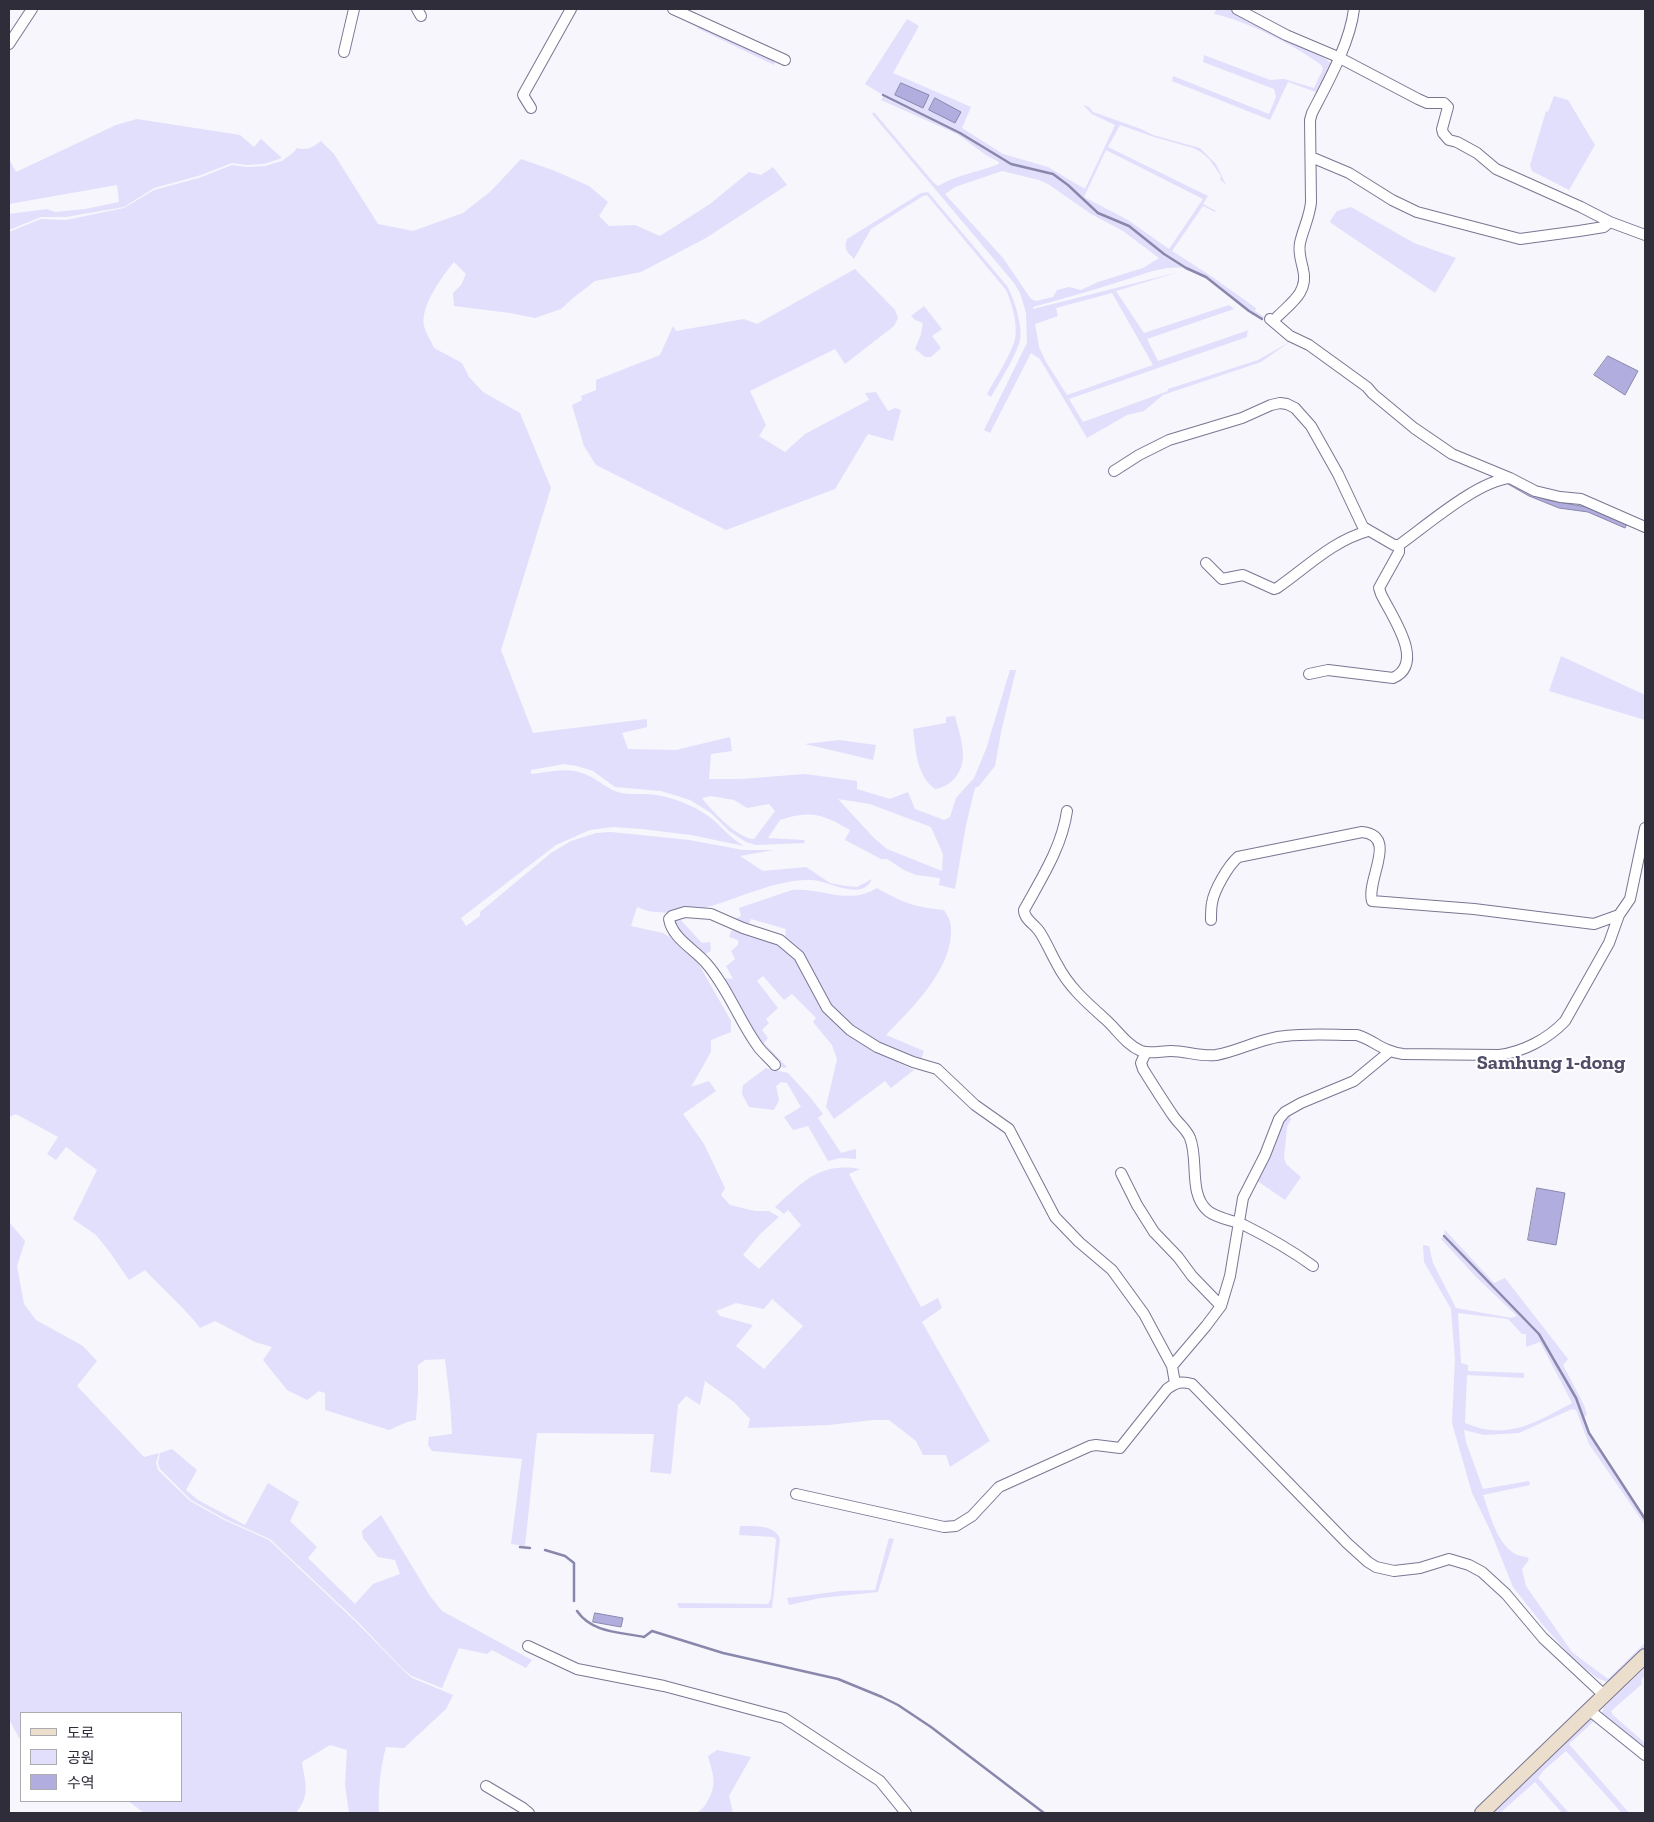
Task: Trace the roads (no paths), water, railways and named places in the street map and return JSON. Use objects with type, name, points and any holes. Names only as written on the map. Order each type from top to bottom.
[{"type":"street","points":[[9,44],[32,9]]},
{"type":"street","points":[[344,52],[354,9]]},
{"type":"street","points":[[531,108],[523,96],[571,9]]},
{"type":"street","points":[[673,9],[785,60]]},
{"type":"street","points":[[1237,9],[1286,35],[1338,57],[1418,100],[1427,103],[1444,103],[1448,107],[1442,129],[1449,140],[1457,142],[1477,153],[1496,169],[1610,222],[1645,235]]},
{"type":"street","points":[[1354,9],[1348,36],[1312,113],[1310,130],[1310,212],[1299,249],[1304,272],[1303,289],[1299,296],[1273,318],[1290,336],[1309,345],[1359,381],[1414,428],[1452,454],[1510,478],[1535,491],[1560,497],[1581,499],[1645,527]]},
{"type":"street","points":[[1311,157],[1349,173],[1392,200],[1417,212],[1520,239],[1579,232],[1604,227],[1610,222]]},
{"type":"street","points":[[1114,472],[1139,455],[1169,440],[1242,418],[1271,405],[1287,404],[1295,408],[1311,426],[1338,474],[1360,521],[1368,531],[1399,546]]},
{"type":"street","points":[[1399,546],[1470,494],[1485,486],[1510,478]]},
{"type":"street","points":[[1206,563],[1222,579],[1243,575],[1274,589],[1321,554],[1368,531]]},
{"type":"street","points":[[1309,674],[1328,670],[1393,678],[1398,676],[1407,656],[1407,645],[1379,588],[1399,552],[1399,546]]},
{"type":"street","points":[[1067,811],[1065,825],[1043,878],[1024,910],[1024,916],[1040,933],[1060,972],[1074,990],[1127,1041],[1146,1052],[1174,1051],[1207,1056],[1218,1055],[1277,1037],[1330,1035],[1365,1038],[1389,1052],[1403,1054],[1499,1055],[1508,1054],[1546,1037],[1565,1021],[1609,943],[1619,915],[1630,899],[1644,842],[1645,828]]},
{"type":"street","points":[[1212,920],[1211,905],[1213,897],[1232,863],[1238,858],[1362,832],[1371,833],[1376,837],[1380,847],[1371,892],[1372,900],[1474,909],[1594,924],[1619,915]]},
{"type":"street","points":[[775,1065],[759,1047],[728,994],[706,963],[676,934],[669,924],[668,919],[672,916],[685,912],[711,914],[743,928],[780,940],[800,956],[827,1008],[850,1030],[877,1047],[913,1062],[937,1069],[975,1105],[1009,1129],[1055,1217],[1079,1242],[1112,1270],[1144,1314],[1172,1366],[1175,1383]]},
{"type":"street","points":[[1146,1052],[1141,1063],[1143,1069],[1190,1138],[1195,1158],[1195,1177],[1202,1203],[1209,1211],[1216,1215],[1275,1241],[1313,1266]]},
{"type":"street","points":[[1172,1366],[1221,1306],[1230,1276],[1243,1198],[1265,1155],[1279,1119],[1290,1108],[1354,1081],[1389,1052]]},
{"type":"street","points":[[1121,1173],[1137,1206],[1154,1232],[1221,1306]]},
{"type":"street","points":[[796,1494],[944,1527],[956,1526],[972,1516],[999,1487],[1090,1446],[1120,1448],[1160,1397],[1175,1383],[1184,1381],[1192,1384],[1347,1543],[1368,1562],[1376,1567],[1394,1572],[1420,1568],[1449,1559],[1470,1565],[1482,1572],[1506,1594],[1543,1638],[1604,1695]]},
{"type":"street","points":[[528,1646],[577,1669],[664,1686],[784,1718],[880,1781],[906,1813]]},
{"type":"street","points":[[1482,1813],[1645,1656]]},
{"type":"street","points":[[1589,1710],[1645,1755]]},
{"type":"street","points":[[486,1786],[529,1813]]},
{"type":"water","points":[[901,83],[929,95],[923,108],[895,95]]},
{"type":"water","points":[[935,98],[961,112],[955,123],[929,110]]},
{"type":"water","points":[[1608,356],[1638,371],[1625,395],[1594,375]]},
{"type":"water","points":[[1511,483],[1547,500],[1586,507],[1627,524],[1625,528],[1588,512],[1559,508],[1529,496],[1508,484]]},
{"type":"water","points":[[1537,1188],[1565,1193],[1556,1245],[1528,1240]]},
{"type":"water","points":[[595,1613],[623,1618],[621,1627],[593,1622]]},
{"type":"waterway","points":[[883,95],[960,133],[1011,164],[1053,174],[1068,185],[1098,213],[1129,226],[1164,254],[1186,268],[1206,277],[1262,319]]},
{"type":"waterway","points":[[1444,1236],[1539,1334],[1576,1398],[1589,1433],[1645,1519]]},
{"type":"waterway","points":[[520,1547],[530,1548]]},
{"type":"waterway","points":[[545,1550],[565,1556],[574,1563],[574,1601]]},
{"type":"waterway","points":[[577,1611],[590,1624],[598,1628],[644,1637],[652,1631],[723,1653],[838,1679],[882,1697],[898,1705],[931,1727],[1044,1813]]},
{"type":"district","name":"Samhung 1-dong","points":[[1551,1063]]}]
